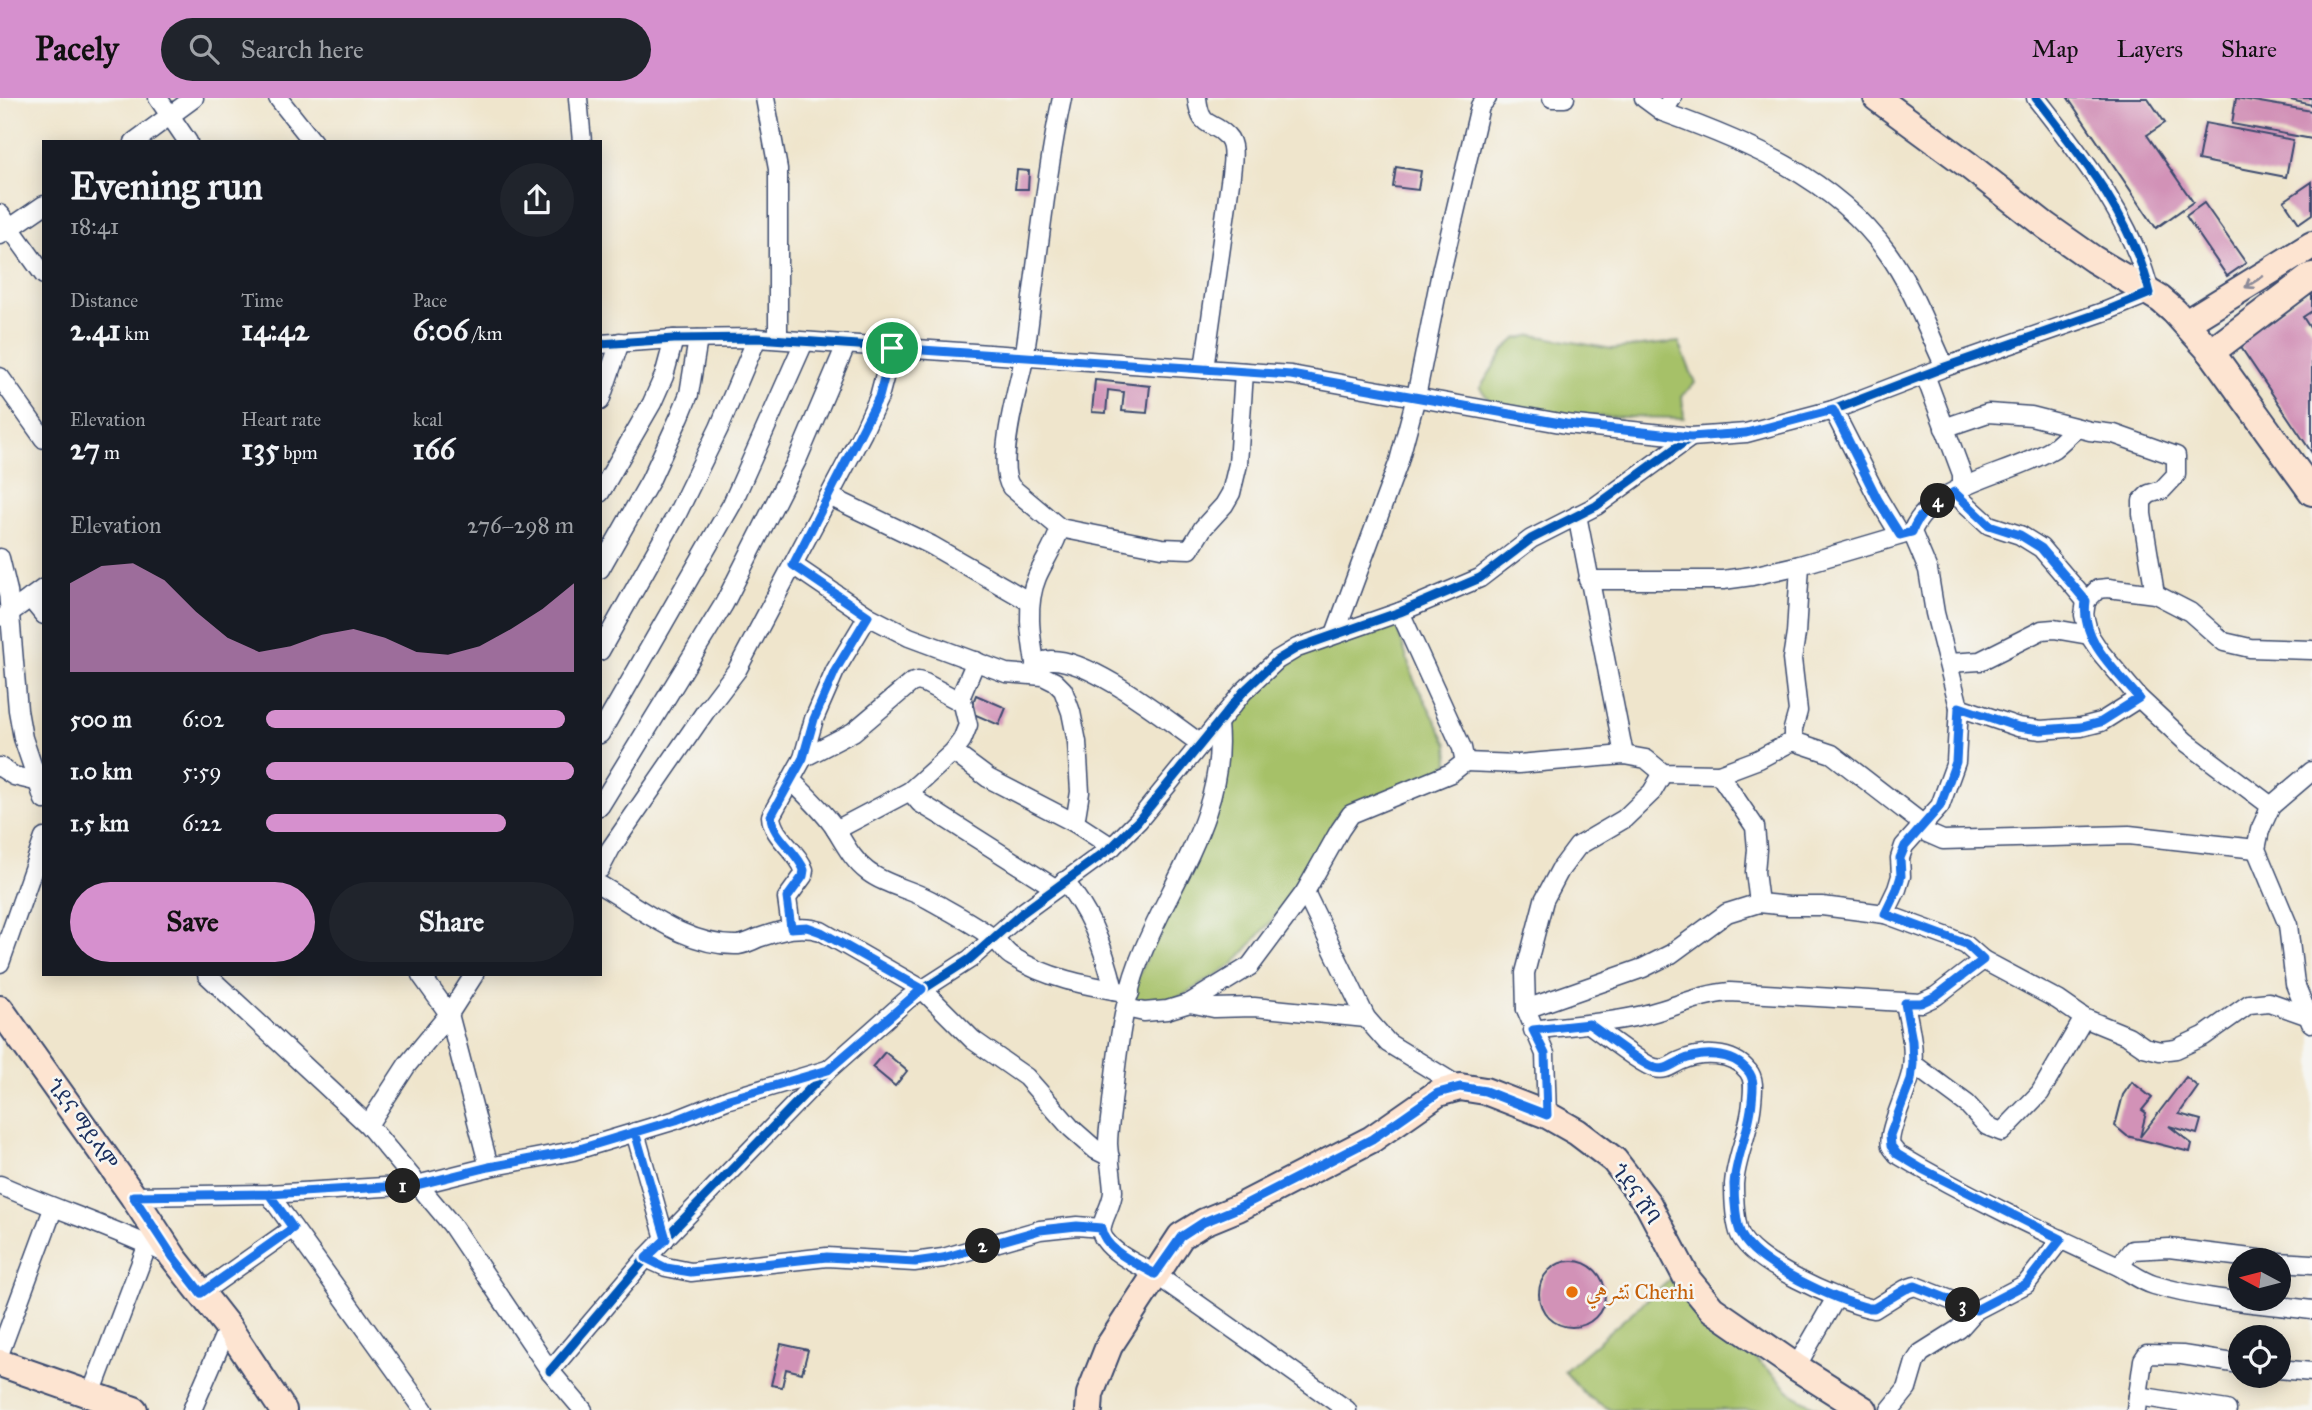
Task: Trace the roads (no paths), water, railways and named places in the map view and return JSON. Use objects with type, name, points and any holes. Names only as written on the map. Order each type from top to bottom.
[{"type":"street","points":[[158,98],[187,140]]},
{"type":"street","points":[[137,140],[194,98]]},
{"type":"street","points":[[278,98],[311,140]]},
{"type":"street","points":[[578,98],[582,140]]},
{"type":"street","points":[[765,98],[778,169],[778,339]]},
{"type":"street","points":[[1061,98],[1024,358],[1010,421],[1005,461],[1006,481],[1060,528],[1162,548],[1190,549],[1231,493],[1238,464],[1244,372]]},
{"type":"street","points":[[1197,98],[1199,112],[1206,123],[1228,136],[1232,148],[1231,175],[1204,369]]},
{"type":"street","points":[[1335,634],[1399,461],[1416,397],[1463,175],[1480,106],[1488,98]]},
{"type":"street","points":[[1552,98],[1565,98]]},
{"type":"street","points":[[1644,98],[1667,105],[1745,143],[1795,170],[1841,202],[1887,251],[1945,367]]},
{"type":"street","points":[[1877,98],[1968,164],[2046,226],[2093,259],[2150,293],[2186,323],[2312,492]]},
{"type":"street","points":[[2036,98],[2110,197],[2144,266],[2150,293]]},
{"type":"street","points":[[42,206],[3,225],[42,273]]},
{"type":"street","points":[[2186,323],[2312,246]]},
{"type":"street","points":[[2210,352],[2312,276]]},
{"type":"street","points":[[602,344],[674,339],[757,338],[1291,375],[1566,424],[1691,437],[1746,433],[1833,410],[1945,367],[2094,316],[2150,293]]},
{"type":"street","points":[[602,647],[677,514],[719,428],[757,338]]},
{"type":"street","points":[[602,490],[652,403],[664,376],[674,339]]},
{"type":"street","points":[[602,565],[650,481],[685,405],[695,367],[698,339]]},
{"type":"street","points":[[602,395],[620,342]]},
{"type":"street","points":[[602,730],[732,503],[804,342]]},
{"type":"street","points":[[602,803],[723,604],[798,458],[846,345]]},
{"type":"street","points":[[606,845],[737,670],[879,397],[892,348]]},
{"type":"street","points":[[1925,375],[1962,474],[1958,489]]},
{"type":"street","points":[[0,377],[42,436]]},
{"type":"street","points":[[1833,410],[1878,500],[1906,534],[1928,570],[1935,612],[1959,707],[1956,762],[1940,806],[1901,853],[1901,876],[1885,914]]},
{"type":"street","points":[[1944,428],[1987,413],[2031,416],[2114,434],[2176,456],[2176,475],[2162,490],[2149,494],[2143,500],[2142,514],[2155,594]]},
{"type":"street","points":[[1588,580],[1723,580],[1752,576],[1906,534],[1933,504],[1958,489],[2053,449],[2077,428]]},
{"type":"street","points":[[550,1371],[646,1258],[828,1070],[922,989],[970,959],[1060,884],[1111,847],[1138,821],[1243,692],[1278,660],[1297,648],[1400,612],[1480,579],[1531,539],[1626,485],[1691,437]]},
{"type":"street","points":[[1958,489],[1989,525],[2020,535],[2041,548],[2086,601]]},
{"type":"street","points":[[829,496],[931,545],[1030,602]]},
{"type":"street","points":[[1577,515],[1624,755]]},
{"type":"street","points":[[1036,670],[1030,602],[1037,576],[1060,528]]},
{"type":"street","points":[[0,558],[8,592],[5,617],[18,710],[36,755],[41,791]]},
{"type":"street","points":[[793,565],[868,616],[909,637],[1006,673],[1036,670],[1048,660],[1076,665],[1125,689],[1201,744]]},
{"type":"street","points":[[1793,741],[1798,710],[1792,659],[1800,565]]},
{"type":"street","points":[[2271,806],[2186,742],[2139,698],[2089,635],[2084,615],[2086,601],[2098,589],[2155,594],[2190,612],[2224,642],[2250,648],[2312,650]]},
{"type":"street","points":[[5,617],[37,593]]},
{"type":"street","points":[[1400,612],[1462,748],[1465,761]]},
{"type":"street","points":[[791,928],[787,898],[803,876],[804,870],[771,822],[771,816],[803,758],[814,719],[835,671],[868,616]]},
{"type":"street","points":[[1949,663],[1980,661],[2042,631],[2054,629],[2089,635]]},
{"type":"street","points":[[836,830],[910,791],[953,752],[968,725],[968,716],[961,696],[976,661]]},
{"type":"street","points":[[1036,670],[1055,681],[1063,690],[1071,712],[1077,742],[1080,792],[1075,823]]},
{"type":"street","points":[[803,758],[853,732],[911,683],[925,683],[961,702]]},
{"type":"street","points":[[1959,707],[2018,727],[2041,730],[2081,727],[2101,722],[2139,698]]},
{"type":"street","points":[[1217,724],[1218,765],[1210,804],[1199,836],[1123,997],[1108,1142],[1112,1200],[1101,1228],[1105,1241],[1117,1252],[1155,1274],[1347,1410]]},
{"type":"street","points":[[792,781],[814,802],[854,859],[867,871],[881,880],[911,890],[994,939],[1011,957],[1076,983],[1123,997],[1144,1012],[1167,1010],[1190,1003],[1250,966],[1305,892],[1351,814],[1451,773],[1465,761],[1518,764],[1624,755],[1646,759],[1663,773],[1719,774],[1759,759],[1793,741],[1832,754],[1923,825],[1927,833],[1943,841],[2129,835],[2256,849]]},
{"type":"street","points":[[953,752],[988,778],[1075,823],[1111,847]]},
{"type":"street","points":[[0,767],[41,791]]},
{"type":"street","points":[[2309,1020],[2295,984],[2288,925],[2256,849],[2260,830],[2271,806],[2312,771]]},
{"type":"street","points":[[1547,1115],[1545,1054],[1526,1009],[1525,973],[1544,900],[1560,870],[1578,846],[1624,818],[1652,792],[1663,773]]},
{"type":"street","points":[[1719,774],[1755,827],[1755,872],[1759,903]]},
{"type":"street","points":[[910,791],[920,803],[940,816],[1060,884],[1080,899],[1123,997]]},
{"type":"street","points":[[0,963],[42,844]]},
{"type":"street","points":[[602,886],[656,919],[713,944],[741,945],[791,928],[807,927],[821,932],[922,989],[973,1040],[1026,1077],[1071,1128],[1096,1150],[1110,1157]]},
{"type":"street","points":[[1305,892],[1366,1018],[1388,1042],[1460,1087]]},
{"type":"street","points":[[1526,1009],[1643,968],[1671,954],[1727,913],[1759,903],[1822,906],[1885,914],[1966,944],[1983,960],[2058,1000],[2084,1018],[2127,1036],[2144,1047],[2161,1051],[2176,1049],[2204,1036],[2249,1004],[2269,1002],[2309,1020]]},
{"type":"street","points":[[1533,1030],[1589,1024],[1650,1013],[1713,993],[1921,1003],[1936,996],[1983,960]]},
{"type":"street","points":[[208,976],[368,1125],[452,1224],[550,1371],[583,1410]]},
{"type":"street","points":[[421,976],[449,1014],[489,1167]]},
{"type":"street","points":[[368,1125],[407,1065],[449,1014],[473,976]]},
{"type":"street","points":[[1190,1003],[1214,1008],[1254,1007],[1366,1018]]},
{"type":"street","points":[[1905,1003],[1913,1064],[1911,1080],[1890,1135],[1891,1146],[1897,1154],[2150,1284],[2176,1291],[2312,1310]]},
{"type":"street","name":"ጎደና ማይላም","points":[[0,1009],[173,1257],[228,1327],[283,1410]]},
{"type":"street","points":[[1913,1064],[1967,1104],[1987,1126],[2002,1132],[2040,1093],[2084,1018]]},
{"type":"street","points":[[1589,1024],[1645,1065],[1657,1069],[1668,1069],[1679,1062],[1704,1054],[1729,1057],[1750,1072],[1754,1084],[1751,1121],[1734,1185],[1739,1233],[1748,1246],[1765,1259],[1811,1287],[1860,1306],[1874,1308],[1915,1286],[1976,1310]]},
{"type":"street","points":[[133,1196],[269,1194],[417,1185],[489,1167],[573,1151],[676,1120],[729,1099],[828,1070]]},
{"type":"street","points":[[1089,1410],[1090,1394],[1109,1346],[1181,1237],[1204,1222],[1238,1208],[1372,1139],[1438,1093],[1460,1087]]},
{"type":"street","name":"ጎደና ሸባ","points":[[1460,1087],[1485,1091],[1547,1115],[1577,1132],[1614,1160],[1648,1204],[1688,1280],[1712,1309],[1864,1410]]},
{"type":"street","points":[[635,1132],[666,1239]]},
{"type":"street","points":[[0,1185],[53,1209],[148,1244],[173,1257]]},
{"type":"street","points":[[269,1194],[424,1410]]},
{"type":"street","points":[[0,1352],[53,1209]]},
{"type":"street","points":[[646,1258],[666,1268],[691,1272],[827,1257],[915,1262],[943,1258],[1040,1230],[1077,1226],[1101,1228]]},
{"type":"street","points":[[201,1293],[293,1228]]},
{"type":"street","points":[[1890,1410],[1907,1389],[1914,1362],[1921,1353],[1959,1329],[1976,1310],[2026,1284],[2061,1239]]},
{"type":"street","points":[[91,1394],[148,1244]]},
{"type":"street","points":[[2119,1266],[2132,1250],[2169,1248],[2228,1255]]},
{"type":"street","points":[[2291,1263],[2312,1264]]},
{"type":"street","points":[[1796,1367],[1833,1303],[1839,1298]]},
{"type":"street","points":[[192,1410],[228,1327]]},
{"type":"street","points":[[2227,1410],[2137,1403],[2143,1360],[2147,1354],[2182,1354],[2228,1362]]},
{"type":"street","points":[[0,1363],[134,1410]]},
{"type":"street","points":[[2291,1371],[2312,1373]]},
{"type":"place","name":"تشرهي Cherhi","points":[[1572,1292]]}]
